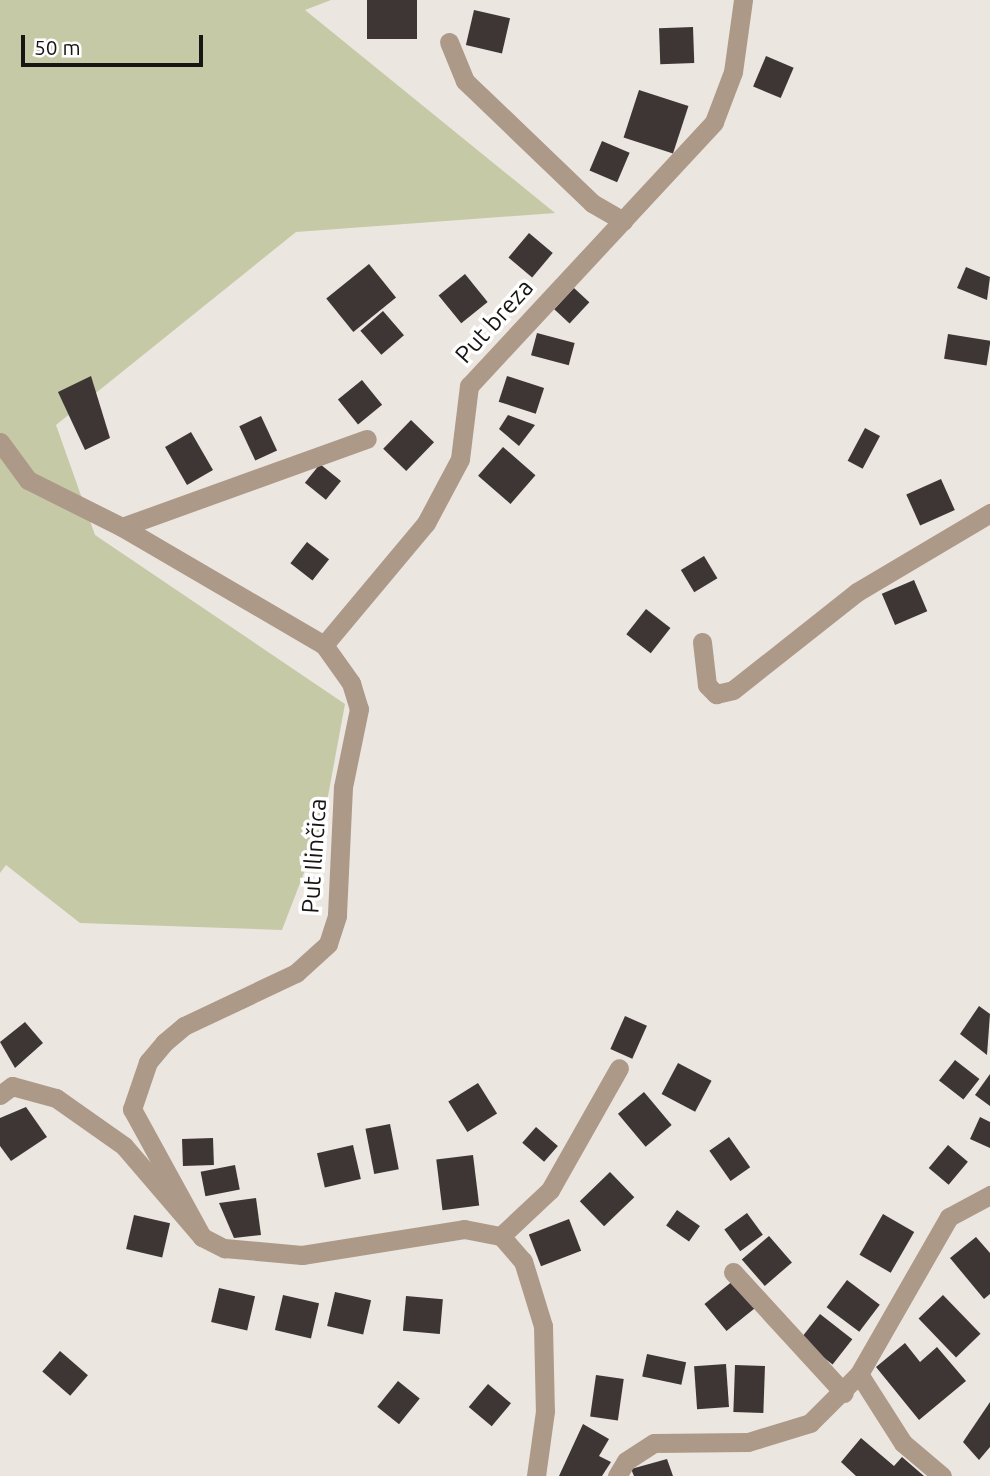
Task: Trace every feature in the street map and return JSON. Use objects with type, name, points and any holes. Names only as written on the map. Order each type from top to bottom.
[{"type":"street","name":"Put breza","points":[[324,645],[426,523],[460,459],[469,386],[714,122],[733,72],[743,0]]},
{"type":"street","points":[[449,42],[466,81],[592,203],[623,221]]},
{"type":"street","points":[[122,527],[367,439]]},
{"type":"street","name":"Put Ilinčica","points":[[0,442],[29,480],[122,527],[324,645],[351,682],[359,709],[343,787],[337,916],[328,944],[296,973],[184,1026],[164,1043],[148,1062],[132,1109],[202,1237]]},
{"type":"street","points":[[702,642],[708,685],[716,694],[733,690],[857,592],[990,513]]},
{"type":"street","points":[[501,1236],[550,1190],[619,1068]]},
{"type":"street","points":[[0,1096],[12,1086],[56,1098],[124,1146],[202,1237],[224,1248],[302,1255],[464,1229],[501,1236],[523,1261],[543,1326],[545,1411],[536,1476]]},
{"type":"street","points":[[617,1476],[626,1461],[654,1443],[748,1442],[788,1434],[844,1393],[859,1374],[949,1217],[990,1195]]},
{"type":"street","points":[[733,1272],[844,1393]]},
{"type":"street","points":[[859,1374],[903,1443],[942,1476]]},
{"type":"green space","points":[[0,0],[331,0],[305,10],[555,213],[296,232],[56,425],[95,535],[345,704],[323,823],[282,930],[80,923],[6,865],[0,873]]},
{"type":"building","points":[[367,0],[417,0],[417,39],[367,39]]},
{"type":"building","points":[[474,10],[510,18],[502,53],[466,45]]},
{"type":"building","points":[[693,27],[694,63],[660,64],[659,28]]},
{"type":"building","points":[[766,56],[794,68],[781,98],[753,86]]},
{"type":"building","points":[[639,90],[688,106],[673,154],[624,138]]},
{"type":"building","points":[[602,141],[630,153],[617,182],[589,170]]},
{"type":"building","points":[[529,233],[553,253],[532,277],[508,258]]},
{"type":"building","points":[[369,264],[396,297],[353,332],[326,299]]},
{"type":"building","points":[[966,267],[990,277],[987,300],[957,288]]},
{"type":"building","points":[[465,274],[488,302],[461,323],[439,295]]},
{"type":"building","points":[[574,288],[589,302],[570,324],[554,309]]},
{"type":"building","points":[[383,311],[404,335],[381,355],[360,331]]},
{"type":"building","points":[[537,333],[575,343],[569,365],[531,355]]},
{"type":"building","points":[[948,334],[990,341],[987,365],[944,359]]},
{"type":"building","points":[[91,376],[110,438],[85,450],[58,392]]},
{"type":"building","points":[[507,376],[544,388],[536,414],[499,402]]},
{"type":"building","points":[[362,380],[382,405],[358,424],[338,400]]},
{"type":"building","points":[[508,415],[535,425],[519,446],[499,429]]},
{"type":"building","points":[[261,416],[277,450],[255,461],[239,426]]},
{"type":"building","points":[[411,420],[434,442],[406,471],[383,449]]},
{"type":"building","points":[[865,428],[880,436],[863,469],[848,461]]},
{"type":"building","points":[[191,432],[213,470],[187,485],[165,447]]},
{"type":"building","points":[[503,447],[535,475],[511,504],[478,476]]},
{"type":"building","points":[[320,464],[341,481],[326,500],[305,483]]},
{"type":"building","points":[[941,479],[955,510],[920,526],[906,494]]},
{"type":"building","points":[[307,542],[329,559],[312,581],[290,563]]},
{"type":"building","points":[[704,556],[717,578],[694,592],[681,570]]},
{"type":"building","points":[[914,580],[927,611],[895,625],[882,594]]},
{"type":"building","points":[[646,609],[670,628],[651,653],[626,634]]},
{"type":"building","points":[[979,1006],[990,1014],[987,1055],[960,1034]]},
{"type":"building","points":[[625,1016],[647,1026],[632,1059],[610,1049]]},
{"type":"building","points":[[25,1022],[43,1043],[15,1068],[0,1042]]},
{"type":"building","points":[[955,1060],[979,1079],[963,1100],[939,1080]]},
{"type":"building","points":[[678,1063],[712,1081],[695,1112],[662,1094]]},
{"type":"building","points":[[990,1074],[990,1106],[975,1095]]},
{"type":"building","points":[[478,1083],[497,1114],[467,1132],[448,1102]]},
{"type":"building","points":[[644,1092],[672,1125],[646,1147],[618,1114]]},
{"type":"building","points":[[26,1107],[47,1137],[11,1161],[0,1146],[0,1118]]},
{"type":"building","points":[[980,1117],[990,1122],[990,1148],[970,1139]]},
{"type":"building","points":[[390,1124],[399,1169],[374,1174],[365,1129]]},
{"type":"building","points":[[536,1127],[558,1146],[544,1162],[522,1143]]},
{"type":"building","points":[[729,1137],[750,1167],[731,1181],[709,1151]]},
{"type":"building","points":[[213,1138],[214,1165],[183,1166],[182,1139]]},
{"type":"building","points":[[353,1145],[361,1179],[325,1187],[317,1153]]},
{"type":"building","points":[[948,1145],[968,1162],[949,1185],[929,1168]]},
{"type":"building","points":[[473,1155],[479,1206],[442,1210],[436,1160]]},
{"type":"building","points":[[235,1165],[240,1190],[205,1196],[201,1172]]},
{"type":"building","points":[[610,1172],[634,1197],[604,1226],[580,1201]]},
{"type":"building","points":[[256,1198],[261,1235],[234,1238],[219,1203]]},
{"type":"building","points":[[677,1210],[700,1226],[689,1242],[666,1226]]},
{"type":"building","points":[[747,1213],[763,1235],[740,1251],[724,1229]]},
{"type":"building","points":[[883,1214],[914,1232],[891,1273],[860,1255]]},
{"type":"building","points":[[134,1215],[170,1223],[162,1257],[126,1249]]},
{"type":"building","points":[[569,1219],[581,1251],[541,1266],[529,1234]]},
{"type":"building","points":[[769,1236],[792,1262],[765,1286],[742,1260]]},
{"type":"building","points":[[976,1237],[990,1253],[990,1294],[984,1299],[950,1258]]},
{"type":"building","points":[[734,1280],[756,1307],[726,1331],[704,1304]]},
{"type":"building","points":[[847,1280],[880,1305],[859,1332],[827,1307]]},
{"type":"building","points":[[219,1288],[255,1296],[247,1330],[211,1322]]},
{"type":"building","points":[[335,1292],[371,1300],[363,1334],[327,1326]]},
{"type":"building","points":[[283,1295],[319,1303],[311,1338],[275,1330]]},
{"type":"building","points":[[943,1295],[981,1334],[956,1357],[919,1319]]},
{"type":"building","points":[[406,1296],[443,1299],[440,1334],[403,1331]]},
{"type":"building","points":[[820,1314],[852,1339],[833,1364],[800,1339]]},
{"type":"building","points":[[905,1343],[920,1362],[937,1347],[966,1381],[919,1420],[876,1367]]},
{"type":"building","points":[[60,1351],[88,1375],[70,1396],[42,1371]]},
{"type":"building","points":[[647,1354],[686,1362],[681,1385],[642,1376]]},
{"type":"building","points":[[726,1364],[729,1407],[697,1409],[694,1366]]},
{"type":"building","points":[[735,1365],[765,1366],[763,1413],[733,1412]]},
{"type":"building","points":[[596,1375],[624,1379],[618,1420],[590,1417]]},
{"type":"building","points":[[398,1381],[420,1399],[399,1424],[377,1407]]},
{"type":"building","points":[[488,1384],[511,1403],[492,1426],[469,1407]]},
{"type":"building","points":[[990,1402],[990,1447],[979,1460],[963,1442]]},
{"type":"building","points":[[583,1424],[609,1439],[599,1456],[611,1462],[602,1476],[559,1476]]},
{"type":"building","points":[[861,1438],[894,1466],[902,1457],[924,1476],[856,1476],[841,1462]]},
{"type":"building","points":[[667,1459],[673,1476],[634,1476],[631,1469]]}]
